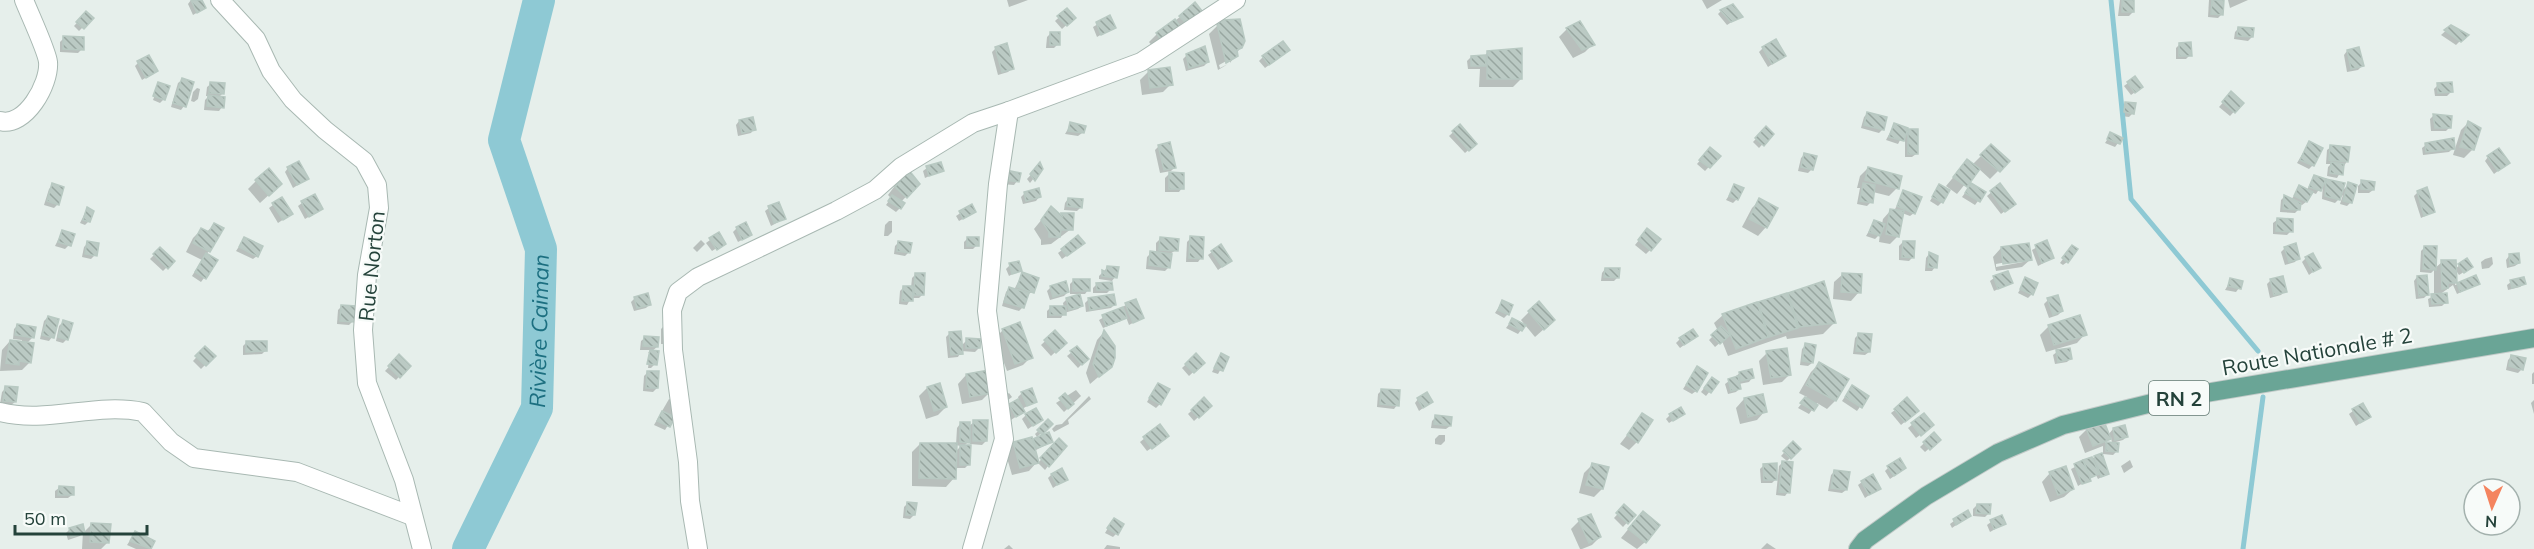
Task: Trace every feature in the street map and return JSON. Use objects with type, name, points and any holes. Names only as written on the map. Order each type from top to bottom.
[{"type":"main road","name":"Route Nationale # 2","points":[[1858,549],[1865,540],[1926,496],[1998,453],[2063,424],[2164,400],[2534,338]]},
{"type":"street","points":[[0,121],[4,123],[27,114],[46,80],[48,61],[24,0]]},
{"type":"street","name":"Rue Norton","points":[[220,0],[256,39],[271,71],[293,100],[325,130],[364,161],[377,185],[379,208],[367,275],[363,330],[367,382],[404,480],[422,549]]},
{"type":"street","points":[[698,549],[690,501],[688,462],[673,350],[672,310],[678,292],[698,277],[837,211],[874,190],[901,167],[974,123],[1141,62],[1236,0]]},
{"type":"street","points":[[972,549],[1004,438],[987,311],[998,184],[1010,111]]},
{"type":"street","points":[[0,412],[44,415],[93,411],[143,412],[171,442],[194,458],[297,472],[412,516]]},
{"type":"building","points":[[191,0],[202,0],[206,8],[197,13]]},
{"type":"building","points":[[2122,0],[2134,0],[2134,12],[2122,12]]},
{"type":"building","points":[[2212,0],[2224,0],[2223,15],[2211,14]]},
{"type":"building","points":[[1195,2],[1202,11],[1187,24],[1179,16]]},
{"type":"building","points":[[1733,4],[1743,17],[1731,22],[1720,10]]},
{"type":"building","points":[[1067,8],[1076,18],[1067,26],[1057,16]]},
{"type":"building","points":[[86,11],[94,18],[84,29],[76,22]]},
{"type":"building","points":[[1110,15],[1116,28],[1101,35],[1096,22]]},
{"type":"building","points":[[1175,19],[1184,32],[1165,45],[1156,33]]},
{"type":"building","points":[[1240,19],[1245,41],[1242,48],[1237,50],[1238,56],[1226,63],[1217,24],[1222,20]]},
{"type":"building","points":[[1580,21],[1595,45],[1582,50],[1566,28]]},
{"type":"building","points":[[2451,25],[2469,35],[2461,42],[2444,30]]},
{"type":"building","points":[[2238,27],[2254,28],[2253,37],[2237,36]]},
{"type":"building","points":[[1050,32],[1060,32],[1060,45],[1050,45]]},
{"type":"building","points":[[63,36],[84,37],[84,50],[63,49]]},
{"type":"building","points":[[1776,39],[1786,56],[1772,64],[1762,47]]},
{"type":"building","points":[[1283,41],[1290,50],[1269,65],[1262,56]]},
{"type":"building","points":[[2191,42],[2192,56],[2179,56],[2179,43]]},
{"type":"building","points":[[1007,43],[1014,69],[1002,72],[995,47]]},
{"type":"building","points":[[1205,46],[1209,62],[1189,68],[1186,54]]},
{"type":"building","points":[[2359,47],[2364,66],[2351,69],[2347,50]]},
{"type":"building","points":[[1522,48],[1522,79],[1487,79],[1487,51]]},
{"type":"building","points":[[149,55],[158,71],[146,78],[137,61]]},
{"type":"building","points":[[1485,55],[1486,66],[1471,66],[1471,56]]},
{"type":"building","points":[[1170,67],[1173,85],[1150,88],[1148,70]]},
{"type":"building","points":[[2135,76],[2143,87],[2135,93],[2127,82]]},
{"type":"building","points":[[182,78],[194,82],[186,107],[173,103]]},
{"type":"building","points":[[158,82],[170,86],[165,100],[153,96]]},
{"type":"building","points":[[210,82],[225,83],[224,94],[209,93]]},
{"type":"building","points":[[2452,82],[2453,92],[2438,93],[2437,83]]},
{"type":"building","points":[[2231,91],[2244,103],[2235,113],[2222,102]]},
{"type":"building","points":[[208,95],[225,97],[224,108],[207,106]]},
{"type":"building","points":[[2125,102],[2136,103],[2134,114],[2124,112]]},
{"type":"building","points":[[1867,112],[1887,117],[1884,130],[1864,125]]},
{"type":"building","points":[[2433,114],[2452,116],[2451,128],[2435,128]]},
{"type":"building","points":[[753,117],[756,130],[742,133],[739,120]]},
{"type":"building","points":[[2468,121],[2481,128],[2474,150],[2460,147]]},
{"type":"building","points":[[1070,122],[1086,126],[1084,133],[1068,131]]},
{"type":"building","points":[[1894,123],[1908,128],[1904,141],[1889,137]]},
{"type":"building","points":[[1460,124],[1477,144],[1469,151],[1452,131]]},
{"type":"building","points":[[1766,126],[1774,134],[1764,146],[1755,138]]},
{"type":"building","points":[[1908,129],[1918,129],[1918,154],[1908,154]]},
{"type":"building","points":[[2110,132],[2123,138],[2120,144],[2107,139]]},
{"type":"building","points":[[2454,138],[2455,149],[2426,152],[2425,143]]},
{"type":"building","points":[[2309,141],[2323,148],[2314,166],[2300,160]]},
{"type":"building","points":[[1170,142],[1176,168],[1164,170],[1158,145]]},
{"type":"building","points":[[1991,144],[2010,161],[2000,172],[1980,155]]},
{"type":"building","points":[[2330,145],[2350,147],[2348,162],[2329,160]]},
{"type":"building","points":[[1710,147],[1721,156],[1710,168],[1699,160]]},
{"type":"building","points":[[2499,148],[2510,163],[2498,171],[2487,156]]},
{"type":"building","points":[[1804,153],[1817,156],[1813,170],[1801,167]]},
{"type":"building","points":[[1967,159],[1980,169],[1967,187],[1953,177]]},
{"type":"building","points":[[299,161],[309,179],[297,185],[287,167]]},
{"type":"building","points":[[941,162],[944,171],[929,176],[926,166]]},
{"type":"building","points":[[1040,162],[1043,169],[1035,181],[1030,174]]},
{"type":"building","points":[[2331,162],[2344,164],[2343,175],[2330,173]]},
{"type":"building","points":[[1868,167],[1902,176],[1899,189],[1865,180]]},
{"type":"building","points":[[269,168],[282,184],[269,196],[255,180]]},
{"type":"building","points":[[908,169],[920,184],[907,198],[895,187]]},
{"type":"building","points":[[1006,170],[1021,173],[1019,182],[1004,180]]},
{"type":"building","points":[[1169,172],[1184,173],[1184,189],[1169,189]]},
{"type":"building","points":[[2314,175],[2326,179],[2321,191],[2309,187]]},
{"type":"building","points":[[2326,179],[2345,183],[2340,200],[2325,196]]},
{"type":"building","points":[[2361,180],[2375,182],[2374,190],[2361,189]]},
{"type":"building","points":[[2348,182],[2357,185],[2352,203],[2343,201]]},
{"type":"building","points":[[52,183],[64,187],[59,205],[47,201]]},
{"type":"building","points":[[1863,183],[1875,185],[1873,203],[1860,201]]},
{"type":"building","points":[[1971,183],[1986,192],[1980,202],[1965,193]]},
{"type":"building","points":[[2000,183],[2016,204],[2005,212],[1990,191]]},
{"type":"building","points":[[1734,184],[1744,188],[1738,200],[1729,196]]},
{"type":"building","points":[[1939,184],[1950,190],[1943,203],[1932,197]]},
{"type":"building","points":[[2299,185],[2313,192],[2307,202],[2294,196]]},
{"type":"building","points":[[2427,187],[2435,212],[2424,216],[2417,191]]},
{"type":"building","points":[[1039,188],[1041,197],[1026,201],[1024,192]]},
{"type":"building","points":[[1903,190],[1922,197],[1915,214],[1897,206]]},
{"type":"building","points":[[315,194],[323,209],[309,217],[301,201]]},
{"type":"building","points":[[892,195],[905,203],[901,209],[888,201]]},
{"type":"building","points":[[2284,195],[2301,203],[2300,210],[2283,209]]},
{"type":"building","points":[[282,197],[293,214],[283,220],[272,203]]},
{"type":"building","points":[[1068,198],[1083,199],[1082,208],[1067,206]]},
{"type":"building","points":[[1759,198],[1778,208],[1767,228],[1749,219]]},
{"type":"building","points":[[779,202],[786,219],[774,223],[768,206]]},
{"type":"building","points":[[972,204],[976,212],[963,219],[959,211]]},
{"type":"building","points":[[1051,206],[1062,216],[1061,213],[1074,213],[1073,230],[1061,230],[1060,237],[1049,237],[1049,232],[1041,220]]},
{"type":"building","points":[[87,207],[94,211],[90,222],[83,220]]},
{"type":"building","points":[[1890,209],[1904,211],[1899,237],[1886,234]]},
{"type":"building","points":[[2277,218],[2293,219],[2293,232],[2276,231]]},
{"type":"building","points":[[1874,220],[1885,224],[1880,236],[1869,232]]},
{"type":"building","points":[[746,222],[752,235],[742,240],[736,227]]},
{"type":"building","points":[[214,223],[224,228],[210,252],[193,243],[201,228],[209,232]]},
{"type":"building","points":[[1647,228],[1661,239],[1651,251],[1638,240]]},
{"type":"building","points":[[62,230],[75,234],[71,246],[58,242]]},
{"type":"building","points":[[719,232],[726,244],[717,250],[709,238]]},
{"type":"building","points":[[1078,235],[1085,243],[1067,256],[1061,249]]},
{"type":"building","points":[[1190,236],[1204,237],[1203,259],[1189,258]]},
{"type":"building","points":[[244,237],[263,246],[258,257],[239,247]]},
{"type":"building","points":[[967,237],[979,237],[979,246],[967,246]]},
{"type":"building","points":[[1160,237],[1179,239],[1178,251],[1159,250]]},
{"type":"building","points":[[2047,240],[2054,258],[2042,263],[2035,245]]},
{"type":"building","points":[[87,241],[99,243],[97,256],[85,254]]},
{"type":"building","points":[[898,241],[912,243],[910,253],[897,251]]},
{"type":"building","points":[[1903,241],[1915,241],[1914,258],[1902,257]]},
{"type":"building","points":[[2029,243],[2032,260],[2003,264],[2001,247]]},
{"type":"building","points":[[2296,243],[2300,259],[2289,262],[2284,247]]},
{"type":"building","points":[[1221,244],[1232,261],[1222,267],[1211,251]]},
{"type":"building","points":[[2072,245],[2078,249],[2068,263],[2062,258]]},
{"type":"building","points":[[2424,246],[2437,246],[2436,270],[2423,269]]},
{"type":"building","points":[[160,247],[175,261],[168,269],[153,254]]},
{"type":"building","points":[[1150,251],[1172,254],[1170,268],[1149,265]]},
{"type":"building","points":[[1929,252],[1938,256],[1937,268],[1928,267]]},
{"type":"building","points":[[206,253],[218,260],[206,279],[195,272]]},
{"type":"building","points":[[2313,253],[2321,268],[2313,272],[2305,257]]},
{"type":"building","points":[[2519,253],[2520,263],[2510,265],[2509,254]]},
{"type":"building","points":[[2467,258],[2473,267],[2464,273],[2458,264]]},
{"type":"building","points":[[2441,260],[2456,260],[2457,283],[2448,283],[2448,288],[2442,289]]},
{"type":"building","points":[[1019,261],[1022,271],[1012,274],[1009,263]]},
{"type":"building","points":[[1107,266],[1119,267],[1117,278],[1102,276],[1102,270],[1106,272]]},
{"type":"building","points":[[1605,268],[1620,268],[1619,278],[1604,277]]},
{"type":"building","points":[[2008,271],[2013,283],[1998,289],[1993,276]]},
{"type":"building","points":[[1022,272],[1039,278],[1034,293],[1017,287]]},
{"type":"building","points":[[915,273],[925,273],[924,295],[914,295]]},
{"type":"building","points":[[1842,273],[1862,274],[1861,293],[1841,292]]},
{"type":"building","points":[[2427,275],[2429,295],[2419,296],[2417,276]]},
{"type":"building","points":[[2476,275],[2480,284],[2460,292],[2457,283]]},
{"type":"building","points":[[2283,276],[2287,292],[2274,295],[2270,279]]},
{"type":"building","points":[[2025,277],[2038,283],[2033,295],[2020,289]]},
{"type":"building","points":[[2524,277],[2526,284],[2512,288],[2510,280]]},
{"type":"building","points":[[2230,278],[2243,281],[2241,289],[2228,286]]},
{"type":"building","points":[[1073,279],[1090,279],[1090,291],[1073,291]]},
{"type":"building","points":[[1066,281],[1069,292],[1053,297],[1050,286]]},
{"type":"building","points":[[1824,281],[1836,323],[1799,327],[1788,293]]},
{"type":"building","points":[[1112,282],[1113,290],[1097,290],[1096,283]]},
{"type":"building","points":[[903,286],[913,286],[913,301],[902,301]]},
{"type":"building","points":[[1009,287],[1029,293],[1024,308],[1004,302]]},
{"type":"building","points":[[648,293],[651,305],[637,308],[634,297]]},
{"type":"building","points":[[1787,293],[1798,328],[1769,337],[1758,302]]},
{"type":"building","points":[[2447,293],[2448,303],[2432,304],[2431,294]]},
{"type":"building","points":[[1080,294],[1083,306],[1069,310],[1066,298]]},
{"type":"building","points":[[1114,294],[1116,305],[1090,310],[1088,298]]},
{"type":"building","points":[[2058,295],[2063,311],[2053,315],[2047,298]]},
{"type":"building","points":[[1136,299],[1144,318],[1133,323],[1125,303]]},
{"type":"building","points":[[1502,300],[1513,305],[1509,315],[1498,310]]},
{"type":"building","points":[[1539,301],[1555,320],[1544,330],[1528,311]]},
{"type":"building","points":[[1757,302],[1768,337],[1736,349],[1722,314]]},
{"type":"building","points":[[341,305],[356,306],[355,322],[340,321]]},
{"type":"building","points":[[1050,306],[1066,306],[1066,315],[1050,315]]},
{"type":"building","points":[[1123,307],[1127,318],[1106,326],[1102,315]]},
{"type":"building","points":[[2080,315],[2087,335],[2054,345],[2048,325]]},
{"type":"building","points":[[48,316],[59,319],[54,338],[42,335]]},
{"type":"building","points":[[1512,318],[1526,325],[1522,331],[1509,324]]},
{"type":"building","points":[[63,320],[73,323],[68,340],[58,337]]},
{"type":"building","points":[[1020,322],[1033,358],[1015,364],[1002,329]]},
{"type":"building","points":[[17,324],[36,327],[34,338],[15,335]]},
{"type":"building","points":[[1721,326],[1730,335],[1720,344],[1711,335]]},
{"type":"building","points":[[1693,329],[1698,336],[1684,345],[1679,338]]},
{"type":"building","points":[[1055,330],[1067,343],[1056,353],[1044,340]]},
{"type":"building","points":[[1104,330],[1115,346],[1115,358],[1112,367],[1099,377],[1093,364]]},
{"type":"building","points":[[961,331],[963,354],[951,355],[949,332]]},
{"type":"building","points":[[1858,333],[1872,334],[1870,352],[1856,351]]},
{"type":"building","points":[[644,336],[659,337],[658,347],[643,346]]},
{"type":"building","points":[[966,338],[981,339],[980,348],[966,348]]},
{"type":"building","points":[[10,340],[34,343],[31,363],[19,361],[19,365],[6,363]]},
{"type":"building","points":[[246,341],[267,341],[267,351],[246,352]]},
{"type":"building","points":[[1805,343],[1816,345],[1813,363],[1802,361]]},
{"type":"building","points":[[205,346],[216,356],[206,366],[195,356]]},
{"type":"building","points":[[1077,346],[1089,359],[1082,365],[1070,351]]},
{"type":"building","points":[[1787,348],[1791,375],[1771,378],[1766,351]]},
{"type":"building","points":[[2070,348],[2072,359],[2058,362],[2056,350]]},
{"type":"building","points":[[650,350],[659,351],[657,365],[647,364]]},
{"type":"building","points":[[1196,353],[1205,363],[1194,373],[1185,364]]},
{"type":"building","points":[[1221,353],[1229,357],[1223,371],[1214,368]]},
{"type":"building","points":[[399,354],[411,366],[400,378],[388,366]]},
{"type":"building","points":[[2511,355],[2526,358],[2523,370],[2509,366]]},
{"type":"building","points":[[1819,362],[1849,379],[1836,401],[1806,385]]},
{"type":"building","points":[[1697,366],[1708,373],[1697,392],[1686,385]]},
{"type":"building","points":[[1752,369],[1754,378],[1741,381],[1739,372]]},
{"type":"building","points":[[988,370],[992,393],[970,397],[966,374]]},
{"type":"building","points":[[647,371],[659,371],[658,388],[646,388]]},
{"type":"building","points":[[1738,376],[1741,389],[1731,391],[1728,379]]},
{"type":"building","points":[[1712,377],[1719,382],[1711,393],[1704,388]]},
{"type":"building","points":[[940,383],[947,407],[934,411],[927,387]]},
{"type":"building","points":[[1158,383],[1170,389],[1161,405],[1149,398]]},
{"type":"building","points":[[1852,385],[1869,396],[1862,408],[1845,397]]},
{"type":"building","points":[[5,386],[18,387],[16,402],[3,401]]},
{"type":"building","points":[[1032,388],[1037,402],[1027,406],[1021,392]]},
{"type":"building","points":[[1381,389],[1400,390],[1399,406],[1380,404]]},
{"type":"building","points":[[1427,392],[1433,402],[1423,408],[1417,398]]},
{"type":"building","points":[[1065,393],[1074,404],[1068,409],[1059,398]]},
{"type":"building","points":[[1763,394],[1767,412],[1748,417],[1744,398]]},
{"type":"building","points":[[1204,397],[1212,406],[1199,418],[1191,410]]},
{"type":"building","points":[[1805,397],[1818,405],[1814,411],[1800,403]]},
{"type":"building","points":[[1907,397],[1919,411],[1905,422],[1894,409]]},
{"type":"building","points":[[1018,399],[1025,412],[1016,417],[1009,404]]},
{"type":"building","points":[[2363,403],[2371,417],[2360,423],[2352,409]]},
{"type":"building","points":[[1681,407],[1685,414],[1673,421],[1669,414]]},
{"type":"building","points":[[1036,408],[1043,420],[1033,426],[1025,414]]},
{"type":"building","points":[[662,411],[675,417],[670,427],[657,421]]},
{"type":"building","points":[[1642,413],[1653,420],[1638,443],[1627,435]]},
{"type":"building","points":[[1924,413],[1934,425],[1921,436],[1911,423]]},
{"type":"building","points":[[1435,415],[1452,417],[1451,426],[1434,424]]},
{"type":"building","points":[[1048,419],[1053,424],[1042,435],[1037,430]]},
{"type":"building","points":[[973,420],[988,420],[987,441],[973,441]]},
{"type":"building","points":[[2104,421],[2111,439],[2093,446],[2086,428]]},
{"type":"building","points":[[960,422],[970,422],[970,443],[960,442]]},
{"type":"building","points":[[1160,424],[1169,436],[1152,449],[1143,437]]},
{"type":"building","points":[[2125,425],[2128,437],[2115,440],[2113,428]]},
{"type":"building","points":[[1049,432],[1053,442],[1037,448],[1033,439]]},
{"type":"building","points":[[1934,432],[1941,440],[1930,450],[1923,442]]},
{"type":"building","points":[[1032,437],[1039,463],[1020,468],[1013,442]]},
{"type":"building","points":[[1059,438],[1067,446],[1049,467],[1040,458]]},
{"type":"building","points":[[1793,441],[1801,449],[1791,459],[1783,451]]},
{"type":"building","points":[[2106,442],[2119,443],[2118,452],[2106,451]]},
{"type":"building","points":[[920,443],[957,443],[956,479],[919,478]]},
{"type":"building","points":[[960,445],[971,445],[970,465],[960,465]]},
{"type":"building","points":[[2102,453],[2109,474],[2101,477],[2094,456]]},
{"type":"building","points":[[2092,457],[2099,474],[2090,478],[2083,460]]},
{"type":"building","points":[[1900,458],[1906,468],[1894,476],[1887,466]]},
{"type":"building","points":[[2083,460],[2091,481],[2082,484],[2074,464]]},
{"type":"building","points":[[1782,461],[1793,462],[1790,493],[1779,492]]},
{"type":"building","points":[[1592,463],[1609,467],[1603,489],[1586,485]]},
{"type":"building","points":[[1777,463],[1777,480],[1764,480],[1763,464]]},
{"type":"building","points":[[2066,466],[2074,489],[2058,495],[2049,472]]},
{"type":"building","points":[[1062,468],[1068,480],[1057,485],[1051,474]]},
{"type":"building","points":[[1834,470],[1850,472],[1847,490],[1831,488]]},
{"type":"building","points":[[1873,474],[1881,489],[1869,495],[1861,481]]},
{"type":"building","points":[[59,486],[74,487],[74,495],[58,495]]},
{"type":"building","points":[[907,502],[917,503],[915,515],[906,515]]},
{"type":"building","points":[[1624,504],[1636,515],[1628,524],[1616,513]]},
{"type":"building","points":[[1977,504],[1991,504],[1990,514],[1976,513]]},
{"type":"building","points":[[1968,510],[1971,516],[1956,525],[1953,519]]},
{"type":"building","points":[[1643,511],[1660,525],[1646,543],[1628,529]]},
{"type":"building","points":[[1591,514],[1601,537],[1589,543],[1578,519]]},
{"type":"building","points":[[2002,515],[2006,524],[1994,529],[1990,520]]},
{"type":"building","points":[[1114,518],[1124,524],[1118,535],[1107,528]]},
{"type":"building","points":[[91,523],[111,524],[109,543],[90,542]]},
{"type":"building","points":[[83,524],[85,533],[71,537],[69,528]]},
{"type":"building","points":[[135,531],[155,541],[151,549],[130,541]]},
{"type":"waterway","name":"Rivière Caiman","points":[[468,549],[537,408],[541,249],[504,140],[539,0]]},
{"type":"waterway","points":[[2111,0],[2131,199],[2258,351]]},
{"type":"waterway","points":[[2243,549],[2263,397]]}]
